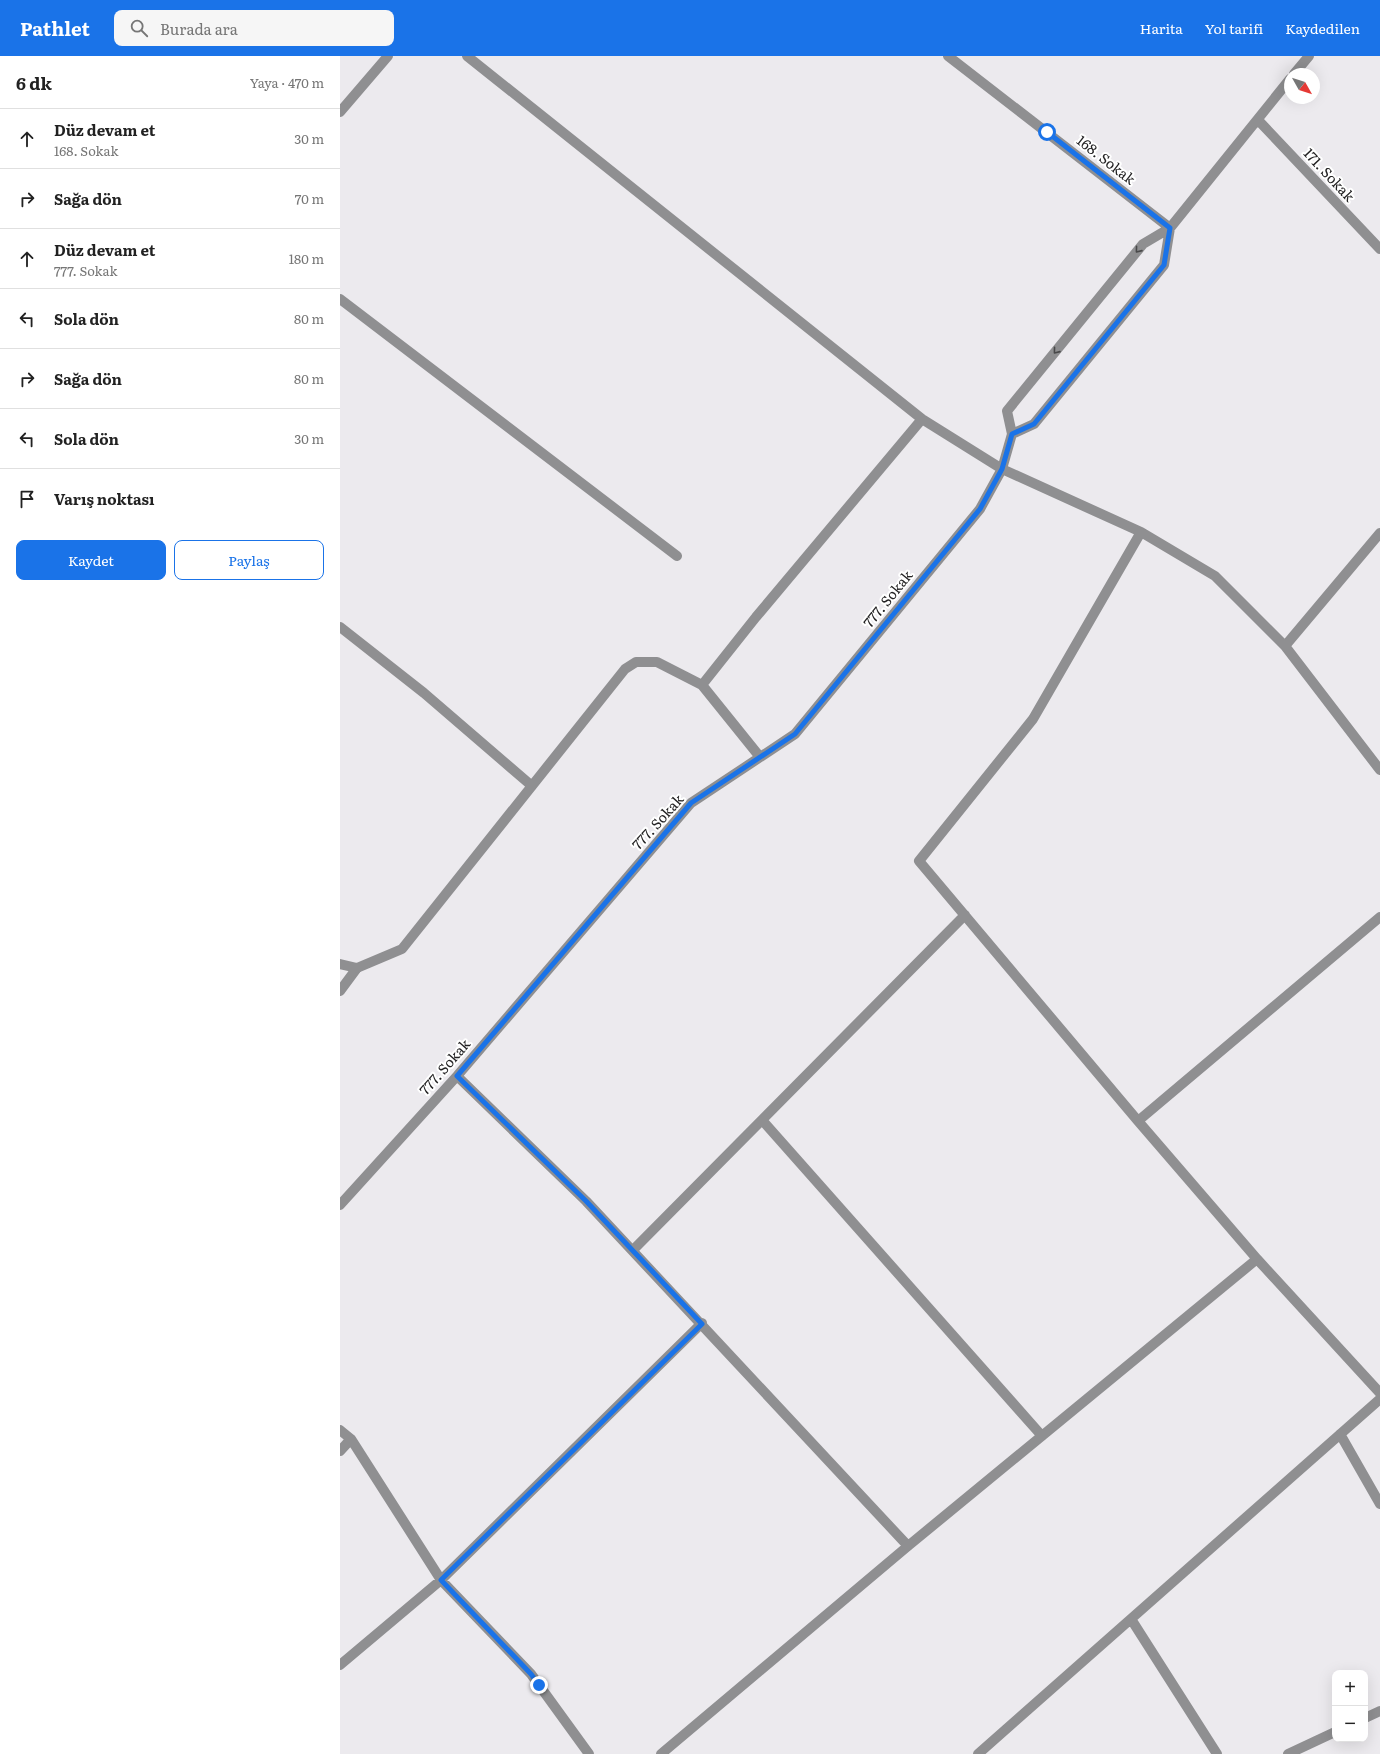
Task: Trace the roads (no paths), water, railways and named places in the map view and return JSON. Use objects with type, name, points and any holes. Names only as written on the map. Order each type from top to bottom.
[{"type":"street","points":[[340,112],[387,56]]},
{"type":"street","points":[[467,56],[922,419],[1002,469],[1141,532],[1215,576],[1284,646],[1380,770]]},
{"type":"street","name":"168. Sokak","points":[[948,56],[1170,228]]},
{"type":"street","points":[[1299,68],[1308,56]]},
{"type":"street","points":[[1170,228],[1164,265],[1034,424],[1012,434],[1007,411],[1143,244],[1170,228],[1284,87]]},
{"type":"street","name":"171. Sokak","points":[[1258,120],[1380,249]]},
{"type":"street","points":[[340,299],[677,556]]},
{"type":"street","points":[[702,685],[756,617],[922,419]]},
{"type":"street","name":"777. Sokak","points":[[340,1205],[457,1076],[691,803],[795,734],[980,509],[1002,469],[1012,434]]},
{"type":"street","points":[[1141,532],[1033,719],[920,861],[1138,1121],[1257,1259],[1380,1393]]},
{"type":"street","points":[[1284,646],[1380,533]]},
{"type":"street","points":[[340,627],[424,693],[532,786]]},
{"type":"street","points":[[340,990],[357,968],[402,949],[625,669],[636,662],[657,662],[702,685],[760,757]]},
{"type":"street","points":[[633,1250],[965,916]]},
{"type":"street","points":[[1138,1121],[1380,917]]},
{"type":"street","points":[[340,964],[357,968]]},
{"type":"street","points":[[457,1076],[586,1201],[908,1546]]},
{"type":"street","points":[[762,1120],[1042,1436]]},
{"type":"street","points":[[661,1754],[908,1546],[1257,1259]]},
{"type":"street","points":[[340,1666],[441,1580],[702,1324]]},
{"type":"street","points":[[978,1754],[1380,1399]]},
{"type":"street","points":[[340,1430],[351,1439],[441,1580],[531,1674],[589,1754]]},
{"type":"street","points":[[1340,1434],[1380,1504]]},
{"type":"street","points":[[340,1451],[351,1439]]},
{"type":"street","points":[[1131,1619],[1217,1754]]},
{"type":"street","points":[[1368,1717],[1380,1711]]},
{"type":"street","points":[[1288,1754],[1332,1733]]}]
